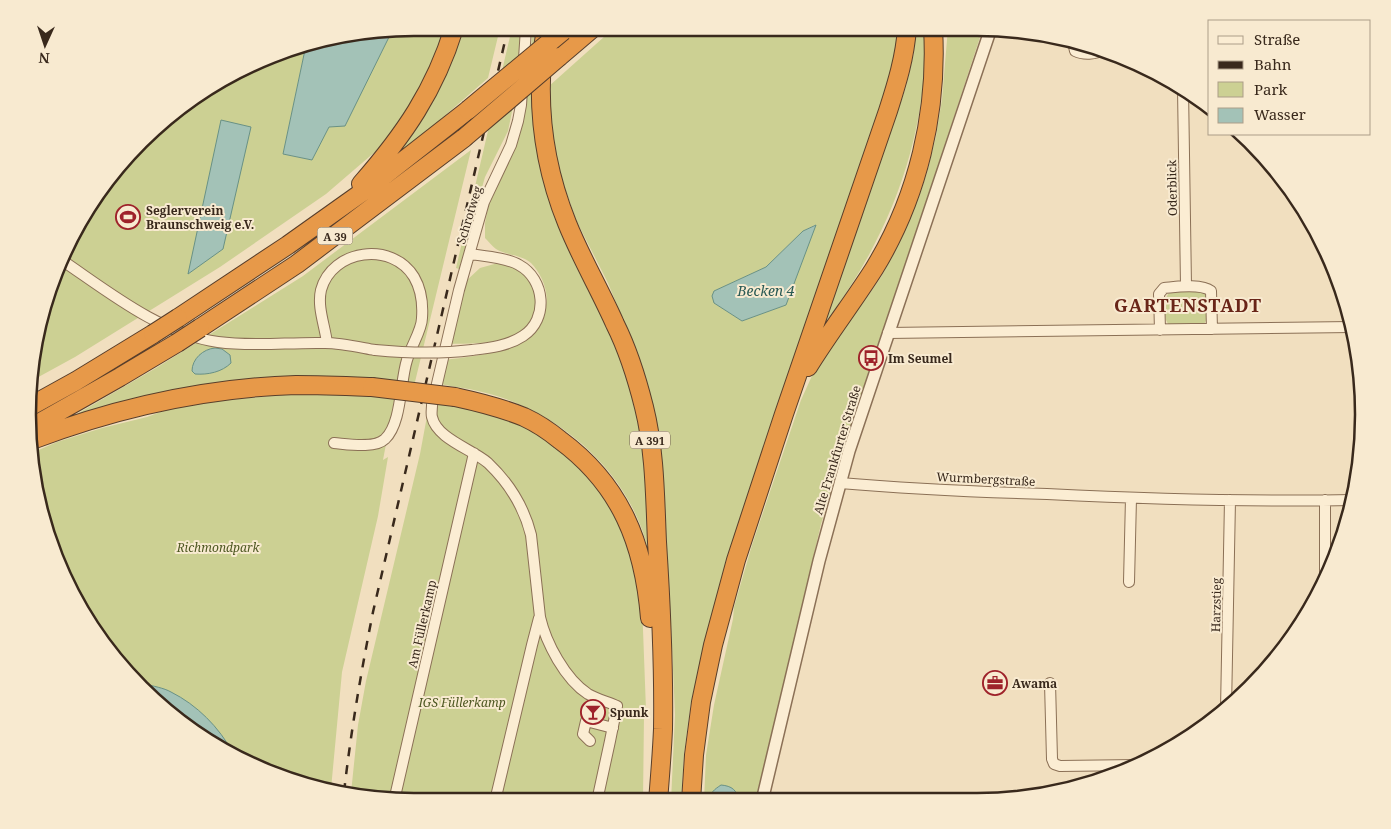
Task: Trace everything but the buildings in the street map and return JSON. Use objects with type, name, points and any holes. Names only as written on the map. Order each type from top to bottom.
[{"type":"highway","points":[[342,207],[410,124],[431,86],[451,36]]},
{"type":"highway","name":"A 39","points":[[36,402],[76,381],[153,334],[242,277],[342,207],[468,110],[551,36]]},
{"type":"highway","name":"A 391","points":[[555,36],[542,61],[540,91],[544,141],[551,176],[567,224],[625,346],[644,409],[653,459],[660,584],[663,730],[659,793]]},
{"type":"highway","name":"A 39","points":[[36,424],[177,343],[297,264],[464,138],[584,36]]},
{"type":"highway","points":[[692,793],[700,711],[713,645],[736,560],[888,111],[904,57],[906,36]]},
{"type":"highway","points":[[784,414],[796,388],[819,349],[874,269],[903,213],[924,148],[931,102],[934,36]]},
{"type":"highway","points":[[933,78],[941,61],[943,36]]},
{"type":"highway","points":[[37,438],[106,414],[179,398],[216,392],[293,386],[372,387],[454,397],[503,409],[526,418],[569,446],[588,463],[604,483],[630,526],[645,574],[656,690],[660,778]]},
{"type":"street","name":"Schrotweg","points":[[68,264],[148,317],[174,330],[218,342],[259,346],[327,343],[374,350],[424,353],[500,346],[524,335],[536,322],[541,304],[539,289],[530,274],[519,264],[470,254],[484,202],[510,145],[518,121],[521,105],[525,36]]},
{"type":"street","name":"Alte Frankfurter Straße","points":[[764,793],[821,554],[849,451],[988,36]]},
{"type":"street","points":[[1075,49],[1078,53],[1088,53]]},
{"type":"street","name":"Oderblick","points":[[1183,98],[1186,286]]},
{"type":"street","points":[[327,343],[320,306],[321,292],[327,278],[338,265],[355,256],[374,254],[398,261],[411,273],[419,288],[423,316],[422,326],[406,361],[400,401],[390,433],[385,440],[378,444],[334,444]]},
{"type":"street","points":[[470,254],[459,290],[432,406],[432,418],[440,430],[450,439],[486,462],[515,496],[527,522],[533,550],[540,617],[548,642],[569,676],[587,694],[617,706],[599,793]]},
{"type":"street","points":[[1160,330],[1159,294],[1161,290],[1164,288],[1186,286],[1205,287],[1211,291],[1212,329]]},
{"type":"street","points":[[888,333],[1344,327]]},
{"type":"street","name":"Am Füllerkamp","points":[[396,792],[474,453]]},
{"type":"street","name":"Wurmbergstraße","points":[[840,483],[1132,498],[1344,500]]},
{"type":"street","points":[[1129,582],[1132,498]]},
{"type":"street","name":"Harzstieg","points":[[1226,699],[1230,500]]},
{"type":"street","points":[[1325,500],[1325,561]]},
{"type":"street","points":[[497,793],[540,617]]},
{"type":"street","points":[[1050,683],[1052,759],[1054,764],[1060,766],[1118,765]]},
{"type":"street","points":[[590,741],[583,734],[586,721],[613,728]]},
{"type":"green space","points":[[442,36],[413,100],[395,127],[376,151],[326,194],[220,267],[75,357],[38,377],[49,317],[56,293],[75,247],[87,225],[114,184],[130,165],[184,114],[247,75],[304,53],[283,154],[312,160],[329,127],[345,125],[389,37]]},
{"type":"green space","points":[[454,36],[498,36],[488,78],[386,167]]},
{"type":"green space","points":[[510,36],[521,36],[514,102],[508,131],[485,177],[459,269],[456,268]]},
{"type":"green space","points":[[532,36],[535,36],[532,74],[534,121],[618,346],[641,422],[646,465],[650,558],[641,526],[627,499],[613,477],[575,439],[554,423],[507,399],[440,384],[445,360],[493,353],[517,345],[535,333],[541,323],[547,300],[541,277],[535,267],[523,258],[496,249],[485,238],[485,223],[489,203],[518,140],[525,104]]},
{"type":"green space","points":[[605,36],[898,36],[895,67],[705,643],[691,702],[684,754],[682,793],[671,793],[675,715],[671,622],[632,342],[608,283],[577,222],[560,175],[551,129],[548,87]],"holes":[[[815,225],[786,305],[742,321],[714,303],[714,291],[766,267],[803,231]]]},
{"type":"green space","points":[[915,36],[925,36],[920,108],[912,147],[900,185],[886,221],[868,257],[824,324],[906,87],[914,53]]},
{"type":"green space","points":[[947,36],[980,36],[890,313],[853,417],[821,524],[759,793],[704,793],[706,755],[734,607],[752,545],[801,400],[816,367],[881,277],[899,244],[927,173],[942,99]]},
{"type":"green space","points":[[471,150],[415,382],[365,378],[70,418],[156,368],[303,276]]},
{"type":"green space","points":[[498,263],[510,266],[525,274],[535,287],[537,306],[531,324],[520,333],[503,340],[485,343],[448,344],[466,281],[480,268]]},
{"type":"green space","points":[[1198,291],[1205,294],[1206,297],[1207,315],[1203,325],[1169,325],[1164,310],[1168,294]]},
{"type":"green space","name":"Richmondpark","points":[[299,393],[395,396],[383,460],[388,457],[378,516],[342,672],[332,783],[293,773],[247,754],[184,715],[147,682],[114,645],[87,604],[65,559],[49,512],[38,450],[57,442],[147,417],[179,405]]},
{"type":"green space","name":"IGS Füllerkamp","points":[[430,400],[479,407],[532,426],[575,457],[614,506],[632,552],[642,603],[646,710],[644,716],[643,793],[414,793],[365,790],[352,787],[358,725],[366,681],[420,454]]},
{"type":"water","points":[[389,37],[345,126],[329,127],[312,160],[283,154],[304,53],[365,39]]},
{"type":"water","points":[[221,120],[251,127],[223,249],[188,274]]},
{"type":"water","name":"Becken 4","points":[[816,225],[786,305],[742,321],[714,303],[712,296],[714,291],[766,267],[803,231]]},
{"type":"water","points":[[222,349],[230,355],[231,363],[223,369],[214,372],[195,374],[192,371],[192,367],[199,355],[206,350]]},
{"type":"water","points":[[151,685],[168,691],[190,703],[214,726],[227,743],[184,715]]},
{"type":"water","points":[[721,785],[728,786],[736,793],[711,793]]},
{"type":"railway","points":[[345,786],[364,657],[373,612],[506,36]]},
{"type":"place","name":"Seglerverein Braunschweig e.V.","points":[[128,217]]},
{"type":"place","name":"Im Seumel","points":[[871,358]]},
{"type":"place","name":"Awama","points":[[995,683]]},
{"type":"place","name":"Spunk","points":[[593,712]]},
{"type":"district","name":"GARTENSTADT","points":[[1188,305]]}]
